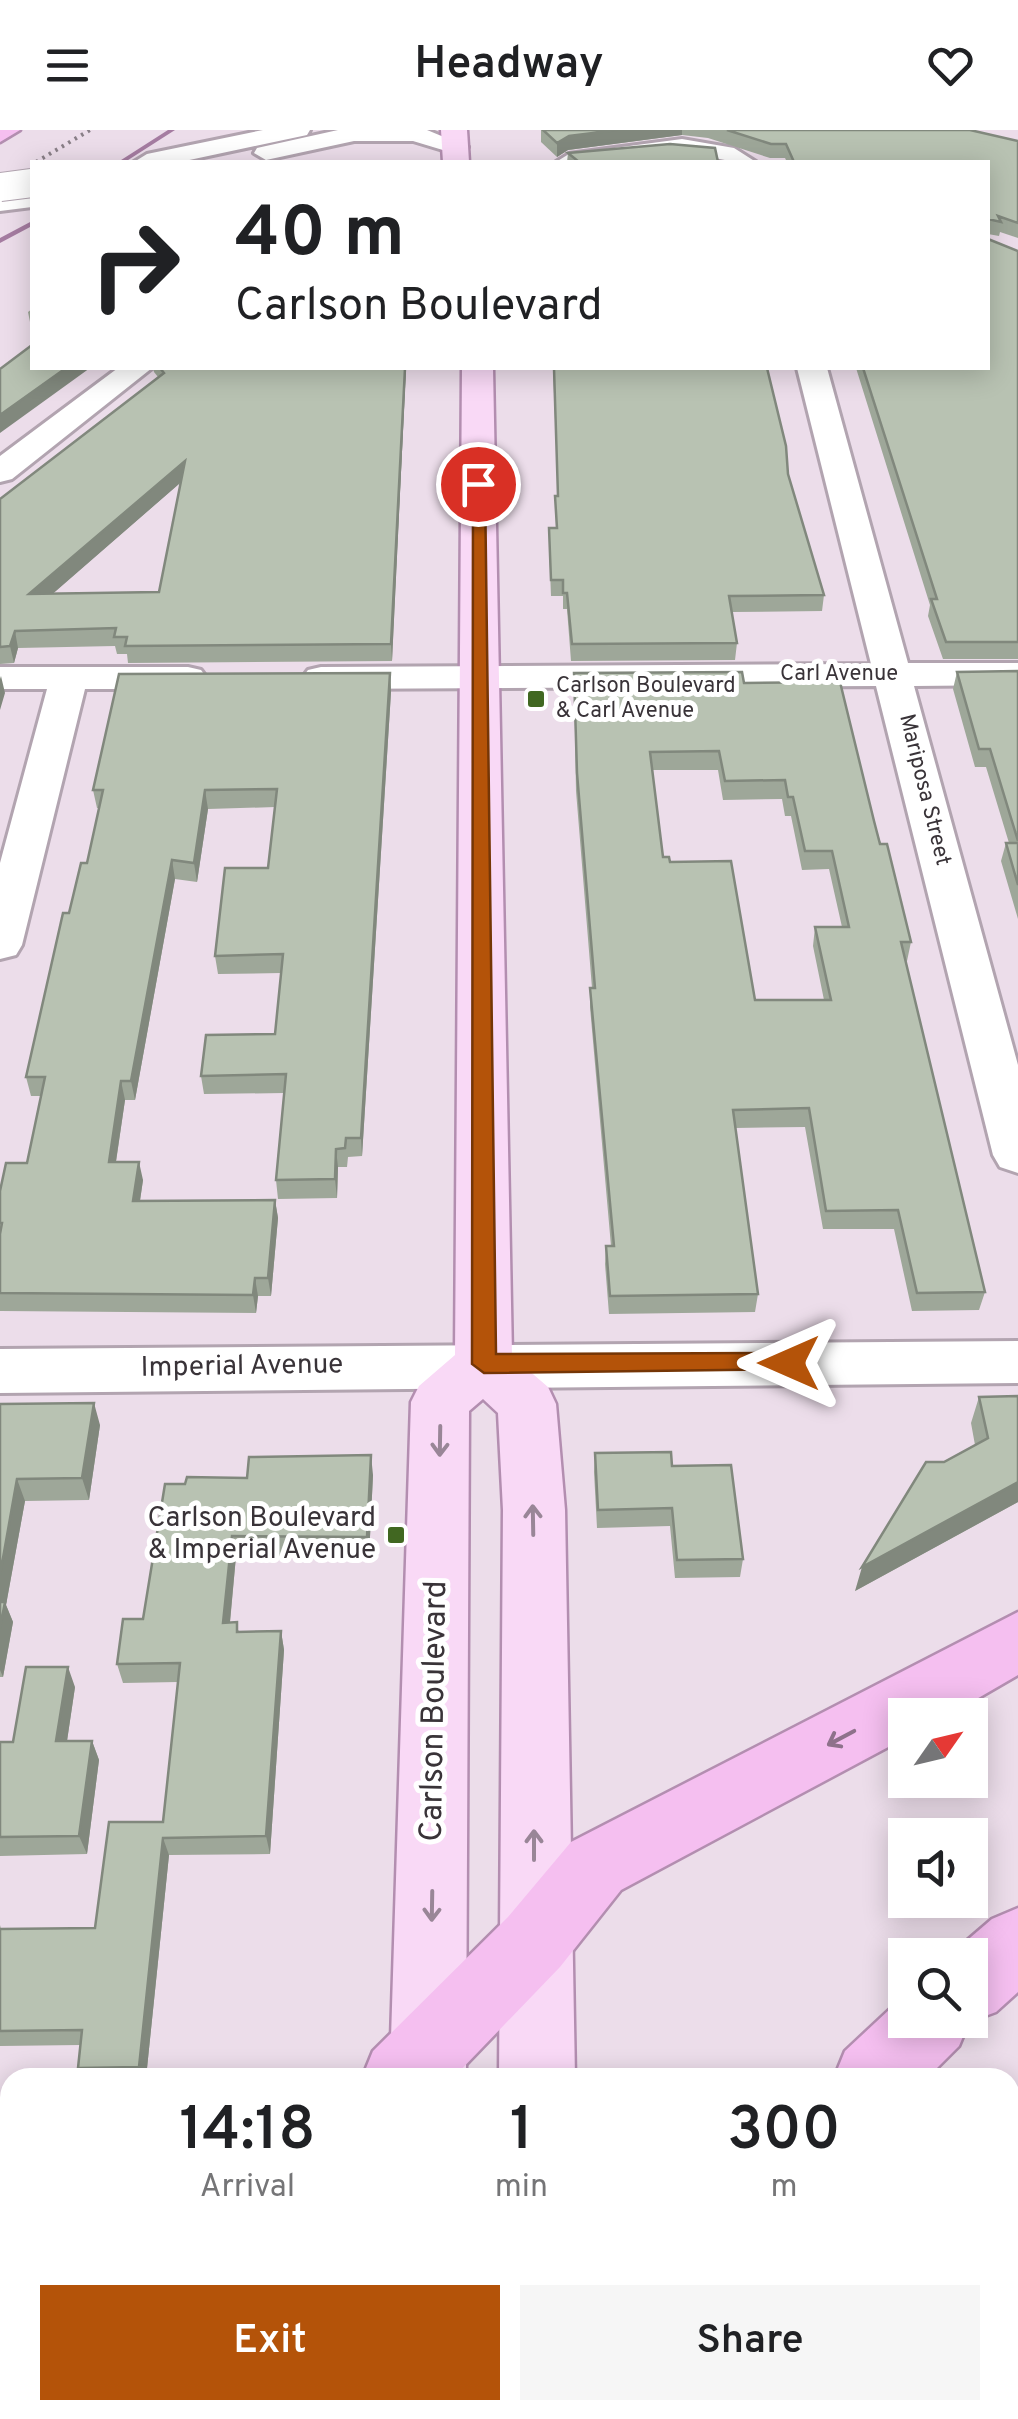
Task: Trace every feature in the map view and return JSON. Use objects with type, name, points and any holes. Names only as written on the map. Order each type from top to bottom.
[{"type":"highway","points":[[0,134],[7,130]]},
{"type":"highway","points":[[420,2068],[534,1942],[596,1866],[942,1686],[1018,1641]]},
{"type":"highway","points":[[988,1970],[1018,1944]]},
{"type":"highway","points":[[883,2068],[915,2038]]},
{"type":"main road","points":[[476,370],[484,1364],[527,1404],[534,1510],[537,2068]]},
{"type":"main road","name":"Carlson Boulevard","points":[[419,2068],[440,1402],[484,1364]]},
{"type":"street","points":[[156,160],[298,130]]},
{"type":"street","points":[[232,160],[364,132],[415,134],[455,147]]},
{"type":"street","points":[[586,160],[687,148],[730,153],[741,160]]},
{"type":"street","points":[[0,472],[134,370]]},
{"type":"street","name":"Mariposa Street","points":[[813,370],[1018,1155]]},
{"type":"street","name":"Carl Avenue","points":[[284,678],[1018,674]]},
{"type":"street","points":[[0,678],[226,678]]},
{"type":"street","points":[[0,945],[69,678]]},
{"type":"street","name":"Imperial Avenue","points":[[0,1370],[1018,1362]]},
{"type":"building","points":[[543,130],[617,130],[569,136],[557,143]]},
{"type":"building","points":[[727,130],[970,130],[1018,141],[1018,223],[998,216],[1001,222],[990,219],[990,160],[793,160],[786,144],[771,144]]},
{"type":"building","points":[[670,144],[715,148],[718,160],[577,160],[568,153]]},
{"type":"building","points":[[990,240],[1018,251],[1018,642],[946,642],[931,599],[937,599],[864,370],[990,370]]},
{"type":"building","points":[[30,346],[30,370],[63,370],[0,415],[0,369]]},
{"type":"building","points":[[162,370],[405,370],[391,644],[125,646],[127,637],[114,637],[116,628],[15,631],[10,646],[0,647],[0,499],[164,373]],"holes":[[[185,461],[159,592],[29,594]]]},
{"type":"building","points":[[554,370],[767,370],[786,446],[788,474],[824,595],[729,596],[737,643],[572,644],[563,580],[551,580],[549,528],[557,528]]},
{"type":"building","points":[[1018,671],[1018,841],[990,749],[979,749],[957,672]]},
{"type":"building","points":[[742,672],[744,683],[840,682],[880,844],[887,844],[911,942],[901,942],[985,1292],[917,1293],[898,1210],[826,1211],[809,1108],[733,1110],[758,1294],[610,1296],[606,1246],[614,1246],[590,988],[595,988],[577,773],[574,673]],"holes":[[[719,751],[725,781],[785,780],[788,797],[793,797],[805,851],[832,851],[849,927],[815,927],[831,1000],[755,1000],[731,861],[670,862],[669,857],[663,857],[650,752]]]},
{"type":"building","points":[[390,673],[361,1138],[346,1138],[345,1148],[336,1149],[335,1179],[276,1180],[286,1074],[201,1076],[206,1035],[275,1034],[283,954],[215,956],[225,868],[268,868],[277,789],[205,790],[194,863],[172,860],[131,1081],[121,1081],[109,1162],[139,1162],[133,1201],[275,1200],[268,1278],[255,1278],[253,1295],[0,1293],[0,1191],[6,1163],[27,1163],[45,1077],[26,1077],[63,913],[69,913],[81,863],[87,863],[103,790],[93,790],[119,674]]},
{"type":"building","points":[[1006,843],[1018,843],[1018,885]]},
{"type":"building","points":[[1018,1396],[1018,1482],[862,1567],[926,1462],[944,1462],[988,1438],[979,1397]]},
{"type":"building","points":[[94,1403],[82,1478],[17,1479],[0,1575],[0,1404]]},
{"type":"building","points":[[671,1452],[672,1466],[731,1465],[743,1559],[677,1560],[672,1508],[598,1510],[595,1453]]},
{"type":"building","points":[[371,1455],[367,1537],[232,1536],[223,1623],[237,1622],[237,1632],[281,1631],[266,1836],[163,1838],[139,2067],[78,2068],[82,2030],[0,2031],[0,1929],[95,1928],[109,1822],[163,1822],[180,1663],[117,1664],[123,1619],[143,1619],[165,1484],[185,1484],[187,1477],[247,1478],[249,1457]]},
{"type":"building","points":[[0,1602],[5,1602],[0,1628]]},
{"type":"building","points":[[26,1667],[68,1667],[56,1741],[92,1741],[79,1836],[0,1837],[0,1742],[13,1742]]},
{"type":"waterway","points":[[124,160],[172,130]]},
{"type":"waterway","points":[[0,241],[30,224]]},
{"type":"railway","points":[[39,160],[90,130]]},
{"type":"railway","points":[[0,193],[30,174]]},
{"type":"place","name":"Carlson Boulevard & Carl Avenue","points":[[536,699]]},
{"type":"place","name":"Carlson Boulevard & Imperial Avenue","points":[[396,1535]]},
{"type":"route","points":[[478,484],[484,1364],[789,1363]]}]
